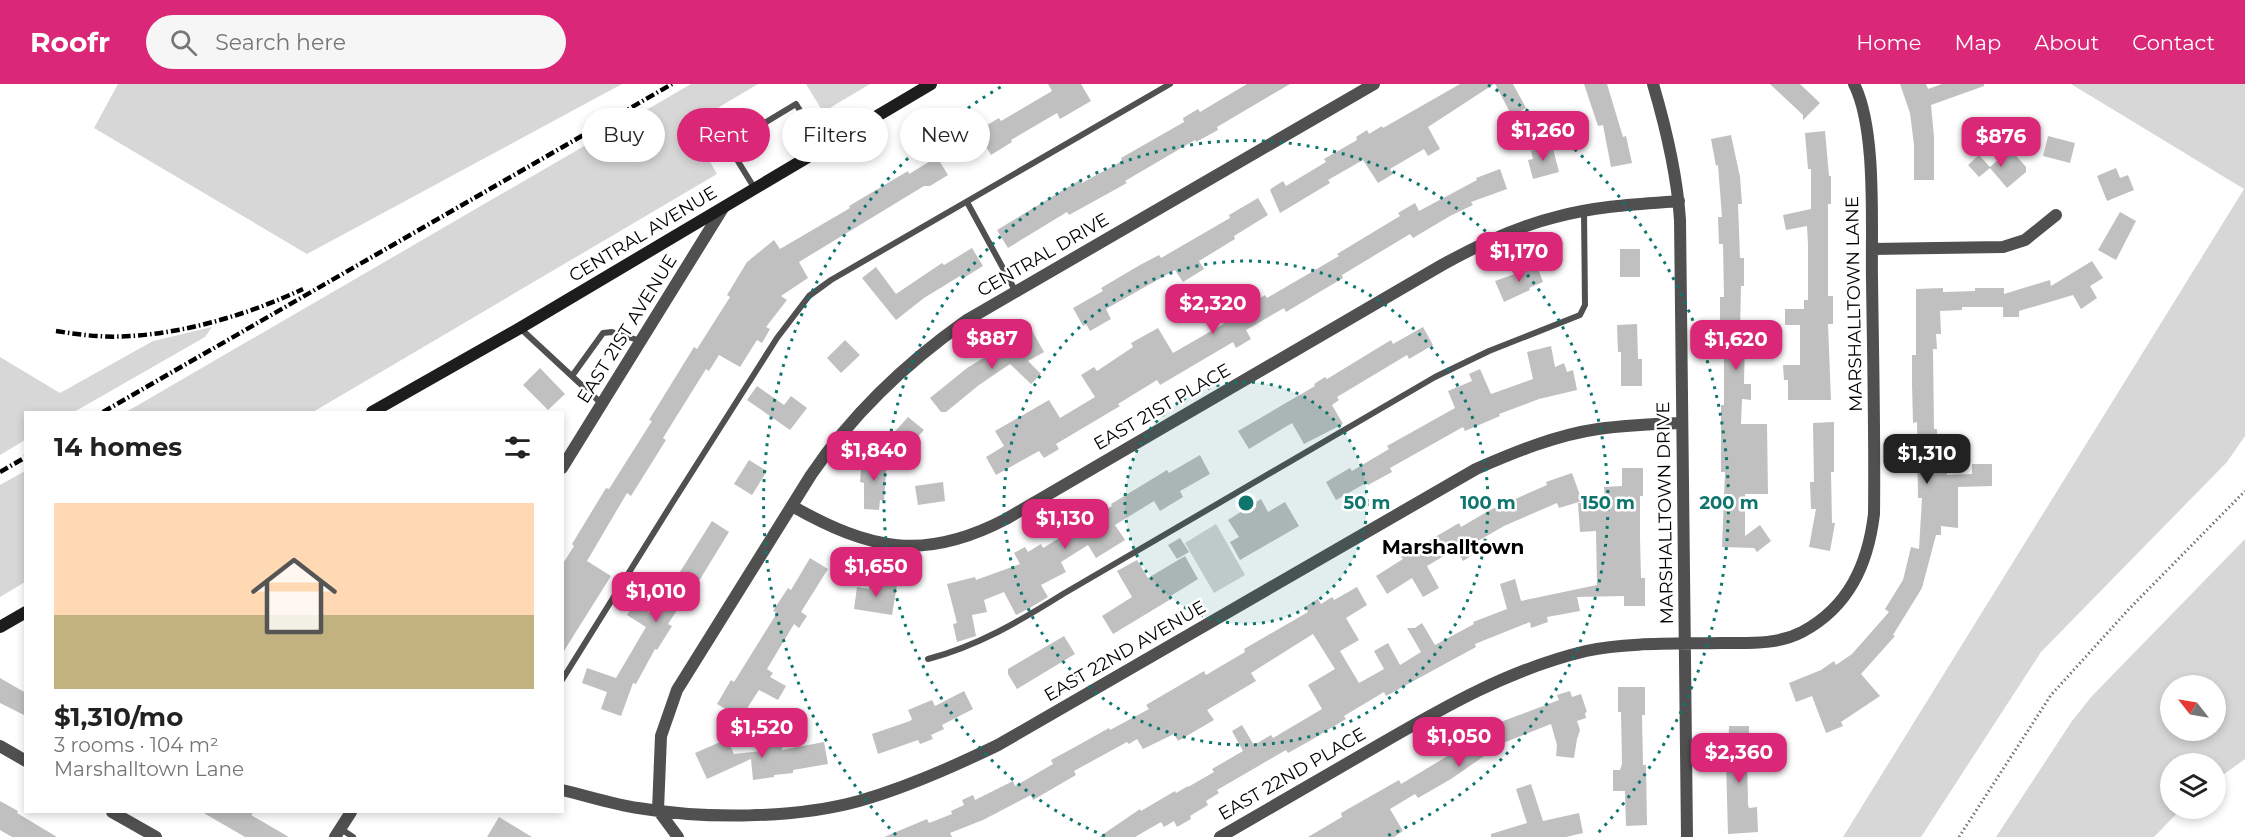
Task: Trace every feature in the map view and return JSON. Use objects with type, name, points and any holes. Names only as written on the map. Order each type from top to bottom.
[{"type":"main road","name":"CENTRAL AVENUE","points":[[888,109],[931,84]]},
{"type":"main road","name":"CENTRAL AVENUE","points":[[374,411],[520,328],[800,162]]},
{"type":"main road","points":[[0,627],[24,613]]},
{"type":"street","name":"CENTRAL DRIVE","points":[[658,810],[661,736],[677,690],[828,450],[861,410],[896,376],[948,334],[1016,292],[1374,84]]},
{"type":"street","name":"MARSHALLTOWN DRIVE","points":[[1653,84],[1667,135],[1679,201],[1687,837]]},
{"type":"street","name":"MARSHALLTOWN LANE","points":[[1684,644],[1761,642],[1786,638],[1801,632],[1832,610],[1847,592],[1866,555],[1874,514],[1872,249],[1867,122],[1854,84]]},
{"type":"street","name":"EAST 21ST PLACE","points":[[792,506],[846,534],[878,543],[924,546],[976,533],[1016,513],[1468,250],[1514,230],[1557,216],[1679,201]]},
{"type":"street","name":"EAST 21ST AVENUE","points":[[564,465],[723,208]]},
{"type":"street","points":[[1872,249],[2003,247],[2025,240],[2056,215]]},
{"type":"street","name":"EAST 22ND AVENUE","points":[[564,790],[622,805],[718,815],[802,811],[857,802],[933,775],[998,745],[1476,469],[1531,447],[1595,429],[1624,425],[1681,423]]},
{"type":"street","name":"EAST 22ND PLACE","points":[[1220,837],[1453,702],[1499,680],[1542,664],[1598,649],[1684,644]]},
{"type":"street","points":[[0,746],[24,760]]},
{"type":"street","points":[[658,810],[678,837]]},
{"type":"street","points":[[114,813],[156,837]]},
{"type":"street","points":[[338,833],[350,813]]},
{"type":"lane","points":[[564,677],[798,308],[820,288],[1170,84]]},
{"type":"lane","points":[[755,189],[728,145],[782,112]]},
{"type":"lane","points":[[967,202],[1016,292]]},
{"type":"lane","points":[[928,659],[971,645],[1005,629],[1466,361],[1580,315],[1585,305],[1584,211]]},
{"type":"lane","points":[[520,328],[602,404]]},
{"type":"lane","points":[[572,376],[603,333],[612,332],[641,341]]},
{"type":"lane","points":[[338,833],[353,837]]},
{"type":"path","points":[[1959,837],[2051,695],[2129,609],[2245,491]]},
{"type":"shaded area","points":[[118,84],[622,84],[307,254],[94,128]]},
{"type":"shaded area","points":[[691,84],[758,84],[718,108],[677,108],[677,162],[710,162],[717,174],[315,411],[128,411],[582,147],[582,162],[665,162],[665,108],[650,108]]},
{"type":"shaded area","points":[[806,84],[870,84],[830,108],[821,108]]},
{"type":"shaded area","points":[[2071,84],[2245,84],[2245,436],[2227,462],[2041,652],[1921,837],[1843,837],[2244,189]]},
{"type":"shaded area","points":[[212,327],[205,337],[76,411],[24,411],[24,441],[0,455],[0,357],[60,393],[153,341]]},
{"type":"shaded area","points":[[24,472],[24,583],[0,597],[0,485]]},
{"type":"shaded area","points":[[1216,524],[1245,575],[1214,593],[1185,543]]},
{"type":"shaded area","points":[[2245,539],[2245,759],[2226,773],[2226,753],[2160,753],[2160,819],[2171,819],[2154,837],[1996,837],[2072,721],[2092,696]]},
{"type":"building","points":[[1048,84],[1081,84],[1091,101],[1060,119],[1057,113],[1011,140],[1012,142],[991,155],[990,123],[999,118],[1001,121],[1052,91]]},
{"type":"building","points":[[1247,84],[1290,84],[1217,127],[1218,130],[1196,142],[1195,140],[1125,181],[1127,183],[1069,215],[1067,212],[1008,248],[997,230],[1080,180],[1082,183],[1122,161],[1121,158],[1184,122],[1183,118],[1198,109],[1200,112]]},
{"type":"building","points":[[1460,84],[1494,84],[1428,127],[1440,149],[1428,156],[1424,149],[1390,169],[1393,174],[1378,183],[1363,160],[1328,180],[1330,183],[1280,213],[1270,190],[1272,188],[1283,181],[1286,186],[1326,162],[1324,159],[1357,140],[1356,137],[1367,130],[1369,134],[1382,126],[1383,128]]},
{"type":"building","points":[[1495,84],[1513,84],[1526,108],[1512,116]]},
{"type":"building","points":[[1584,84],[1607,84],[1623,137],[1626,136],[1632,163],[1611,167],[1603,125],[1598,126]]},
{"type":"building","points":[[1770,84],[1800,84],[1820,103],[1803,120],[1803,115]]},
{"type":"building","points":[[1900,84],[1926,84],[1928,89],[1942,84],[1984,84],[1984,86],[1931,105],[1934,180],[1914,180],[1914,145],[1910,113]]},
{"type":"building","points":[[1825,131],[1829,176],[1831,176],[1831,204],[1828,204],[1828,296],[1833,296],[1833,324],[1828,324],[1831,400],[1788,400],[1788,380],[1784,380],[1783,365],[1800,365],[1800,325],[1785,325],[1785,309],[1804,309],[1804,300],[1808,300],[1808,244],[1807,226],[1786,230],[1783,215],[1811,209],[1811,169],[1808,169],[1805,133]]},
{"type":"building","points":[[1731,135],[1740,177],[1742,204],[1738,204],[1740,258],[1744,258],[1740,332],[1745,332],[1744,384],[1751,384],[1751,400],[1742,399],[1741,424],[1767,424],[1768,494],[1745,494],[1745,536],[1760,525],[1771,541],[1757,552],[1754,548],[1722,547],[1725,472],[1721,472],[1721,405],[1724,405],[1724,349],[1718,350],[1718,333],[1720,332],[1720,297],[1724,297],[1723,244],[1719,244],[1718,217],[1722,217],[1718,165],[1716,166],[1711,139]]},
{"type":"building","points":[[2048,136],[2075,143],[2070,163],[2043,156]]},
{"type":"building","points":[[1552,145],[1559,172],[1533,179],[1528,160],[1533,159],[1531,151]]},
{"type":"building","points":[[2010,149],[2026,167],[2026,172],[2007,188],[1990,168],[1979,177],[1968,165],[1979,155],[1990,167]]},
{"type":"building","points":[[929,162],[940,162],[948,175],[930,186],[924,186],[799,262],[808,278],[781,296],[787,300],[766,327],[770,329],[762,343],[757,340],[740,367],[719,355],[709,371],[706,369],[663,438],[666,440],[631,496],[627,493],[587,561],[611,576],[564,651],[564,562],[574,546],[572,544],[606,488],[609,489],[652,421],[649,420],[694,347],[697,349],[730,297],[727,295],[747,262],[774,240],[780,249],[908,171],[909,174]]},
{"type":"building","points":[[2116,168],[2120,178],[2128,175],[2134,190],[2107,201],[2097,176]]},
{"type":"building","points":[[1500,169],[1507,189],[1471,202],[1473,205],[1413,238],[1410,234],[1286,312],[1284,308],[1246,330],[1251,339],[1236,348],[1233,342],[1160,385],[1157,380],[1118,404],[1120,406],[1056,444],[1059,449],[1044,458],[1039,451],[996,475],[986,457],[1004,446],[995,431],[1049,400],[1060,418],[1095,397],[1081,375],[1094,367],[1097,371],[1133,347],[1131,343],[1158,328],[1173,353],[1225,323],[1219,313],[1232,305],[1236,312],[1265,295],[1267,298],[1339,256],[1337,254],[1400,216],[1398,213],[1415,203],[1419,211],[1477,180],[1476,178]]},
{"type":"building","points":[[1258,198],[1268,215],[1199,261],[1204,269],[1183,282],[1175,270],[1106,309],[1111,319],[1090,331],[1086,324],[1083,326],[1073,308],[1103,291],[1101,288],[1140,265],[1159,255],[1161,258],[1230,218],[1229,215]]},
{"type":"building","points":[[2120,212],[2136,221],[2116,260],[2098,250]]},
{"type":"building","points":[[972,248],[983,266],[962,279],[960,276],[924,298],[896,320],[862,278],[876,267],[896,294],[942,263],[944,265]]},
{"type":"building","points":[[1620,249],[1640,249],[1640,277],[1620,277]]},
{"type":"building","points":[[2092,261],[2103,278],[2090,286],[2097,298],[2081,309],[2073,295],[2019,311],[2019,317],[2003,317],[2003,307],[1962,307],[1962,310],[1940,311],[1941,334],[1936,334],[1937,349],[1933,349],[1937,467],[1947,467],[1947,475],[1972,474],[1972,464],[1992,464],[1992,486],[1958,487],[1958,528],[1941,526],[1941,535],[1936,535],[1922,588],[1893,635],[1895,636],[1861,674],[1880,696],[1841,722],[1843,726],[1826,733],[1812,696],[1796,702],[1789,683],[1821,670],[1834,661],[1836,665],[1852,654],[1889,612],[1885,609],[1903,580],[1911,547],[1919,549],[1922,498],[1918,498],[1917,422],[1913,423],[1912,384],[1912,355],[1916,355],[1916,289],[1943,288],[1943,292],[1975,291],[1975,288],[2004,288],[2004,294],[2050,280],[2051,286]]},
{"type":"building","points":[[1537,266],[1543,282],[1504,302],[1495,281]]},
{"type":"building","points":[[1637,324],[1638,359],[1642,359],[1642,386],[1621,386],[1621,352],[1618,352],[1617,325]]},
{"type":"building","points":[[1423,327],[1433,345],[1409,359],[1407,355],[1337,397],[1339,400],[1332,405],[1343,424],[1304,444],[1292,423],[1249,449],[1238,431],[1315,386],[1314,384],[1325,377],[1327,379],[1391,340],[1393,344]]},
{"type":"building","points":[[1031,329],[1044,352],[1028,361],[1041,374],[1031,384],[1010,364],[946,412],[941,412],[930,398],[967,368]]},
{"type":"building","points":[[845,340],[860,355],[841,373],[827,358]]},
{"type":"building","points":[[1551,346],[1555,367],[1564,363],[1567,372],[1573,370],[1577,390],[1539,399],[1499,414],[1500,416],[1465,431],[1463,427],[1390,468],[1392,472],[1336,500],[1326,482],[1350,468],[1352,471],[1389,449],[1387,446],[1455,408],[1448,391],[1472,381],[1469,374],[1480,369],[1491,394],[1533,379],[1527,352]]},
{"type":"building","points":[[540,368],[565,394],[548,410],[523,385]]},
{"type":"building","points":[[757,386],[784,405],[791,396],[807,408],[790,430],[747,400]]},
{"type":"building","points":[[908,417],[924,430],[905,451],[890,437]]},
{"type":"building","points":[[1834,422],[1834,472],[1831,472],[1832,523],[1835,523],[1830,551],[1809,547],[1816,509],[1811,509],[1810,482],[1814,482],[1813,423]]},
{"type":"building","points":[[1200,455],[1210,474],[1180,491],[1183,497],[1160,511],[1154,501],[1115,525],[1125,540],[1096,558],[1088,545],[1061,562],[1066,572],[1041,585],[1048,597],[1028,609],[1016,615],[1004,592],[984,600],[987,612],[972,615],[976,636],[957,642],[953,624],[957,623],[947,584],[975,577],[976,580],[1020,564],[1014,553],[1025,547],[1028,552],[1041,544],[1043,548],[1167,470],[1169,473]]},
{"type":"building","points":[[867,457],[887,459],[884,501],[880,500],[879,510],[864,509],[864,483],[860,482],[861,470],[866,470]]},
{"type":"building","points":[[749,460],[767,471],[752,495],[734,484]]},
{"type":"building","points":[[1622,468],[1643,468],[1640,538],[1641,578],[1645,578],[1645,606],[1624,606],[1624,596],[1577,597],[1580,611],[1547,617],[1548,622],[1531,628],[1530,622],[1475,644],[1476,647],[1386,696],[1384,692],[1344,716],[1346,719],[1313,739],[1288,753],[1286,750],[1217,790],[1219,793],[1206,801],[1208,805],[1177,827],[1174,821],[1164,827],[1161,822],[1135,837],[1099,837],[1140,809],[1141,811],[1214,772],[1212,769],[1243,751],[1232,731],[1242,725],[1254,745],[1271,735],[1273,738],[1322,709],[1308,685],[1335,669],[1313,634],[1251,673],[1256,681],[1207,710],[1214,720],[1178,741],[1174,734],[1143,749],[1137,739],[1129,744],[1127,742],[1074,771],[1076,775],[1033,800],[1031,795],[983,820],[950,833],[952,837],[884,837],[927,819],[929,823],[952,814],[951,811],[964,805],[962,800],[973,795],[975,800],[1013,781],[1015,786],[1053,764],[1051,760],[1149,709],[1146,705],[1204,671],[1206,675],[1245,652],[1244,649],[1308,612],[1305,607],[1318,599],[1321,604],[1332,597],[1334,600],[1357,587],[1367,605],[1346,618],[1359,640],[1340,651],[1359,683],[1384,669],[1374,651],[1388,643],[1400,665],[1421,652],[1407,628],[1415,628],[1422,623],[1435,645],[1474,624],[1473,622],[1507,609],[1500,584],[1515,579],[1521,601],[1597,585],[1596,531],[1580,532],[1578,503],[1605,503],[1604,487],[1622,486]]},
{"type":"building","points":[[1572,473],[1582,501],[1559,508],[1557,503],[1504,526],[1471,545],[1476,553],[1463,561],[1456,549],[1427,566],[1439,588],[1423,597],[1412,578],[1387,594],[1376,576],[1403,559],[1401,557],[1459,523],[1461,527],[1490,510],[1547,485],[1546,482]]},
{"type":"building","points":[[943,482],[945,501],[918,505],[915,486]]},
{"type":"building","points":[[1261,499],[1268,512],[1285,502],[1299,526],[1240,560],[1230,542],[1239,537],[1228,520]]},
{"type":"building","points":[[712,521],[729,532],[694,589],[692,587],[668,624],[672,626],[657,650],[655,649],[636,684],[633,683],[621,716],[601,709],[607,692],[582,683],[587,668],[616,678],[646,627],[627,615],[634,603],[651,613],[670,581],[673,583]]},
{"type":"building","points":[[1180,538],[1189,552],[1177,559],[1168,545]]},
{"type":"building","points":[[1185,556],[1198,579],[1169,597],[1171,599],[1113,634],[1102,616],[1132,597],[1117,571],[1137,560],[1148,578]]},
{"type":"building","points":[[810,558],[828,569],[801,612],[807,616],[799,628],[794,624],[767,669],[773,673],[770,677],[786,686],[778,700],[759,690],[744,713],[738,709],[734,714],[717,704],[731,680],[734,682],[777,613],[773,611],[788,588],[791,590]]},
{"type":"building","points":[[870,582],[897,585],[892,615],[854,609],[857,587],[869,589]]},
{"type":"building","points":[[1064,636],[1075,654],[1017,689],[1008,674],[1008,669]]},
{"type":"building","points":[[0,678],[24,692],[24,715],[0,703]]},
{"type":"building","points":[[1618,687],[1645,687],[1645,715],[1642,715],[1647,825],[1626,826],[1625,791],[1613,791],[1613,770],[1620,770],[1622,764]]},
{"type":"building","points":[[964,691],[973,709],[942,725],[944,729],[931,735],[933,739],[920,744],[918,740],[878,754],[872,734],[910,721],[912,719],[908,710],[932,700],[935,706]]},
{"type":"building","points":[[1570,691],[1572,697],[1581,694],[1587,712],[1585,713],[1586,718],[1577,721],[1580,730],[1574,758],[1556,756],[1557,745],[1551,724],[1503,743],[1451,779],[1418,798],[1415,794],[1390,809],[1403,831],[1394,837],[1308,837],[1342,817],[1341,813],[1399,780],[1401,784],[1471,742],[1469,740],[1495,724],[1559,700],[1557,695]]},
{"type":"building","points":[[1729,726],[1749,726],[1748,805],[1749,808],[1757,807],[1758,832],[1728,834],[1726,760],[1728,760]]},
{"type":"building","points":[[727,739],[734,754],[761,751],[761,744],[784,741],[782,750],[824,742],[828,764],[753,780],[751,759],[707,779],[695,753]]},
{"type":"building","points":[[1531,784],[1543,821],[1579,813],[1583,833],[1566,837],[1491,837],[1491,834],[1527,823],[1516,789]]},
{"type":"building","points":[[0,801],[57,837],[12,837],[0,830]]},
{"type":"building","points":[[204,813],[253,813],[251,815],[289,837],[245,837]]},
{"type":"building","points":[[499,817],[532,837],[487,837]]},
{"type":"railway","points":[[105,411],[672,84]]},
{"type":"railway","points":[[56,331],[111,337],[174,331],[241,314],[303,289]]},
{"type":"railway","points":[[0,472],[24,458]]},
{"type":"district","name":"Marshalltown","points":[[1453,547]]}]
